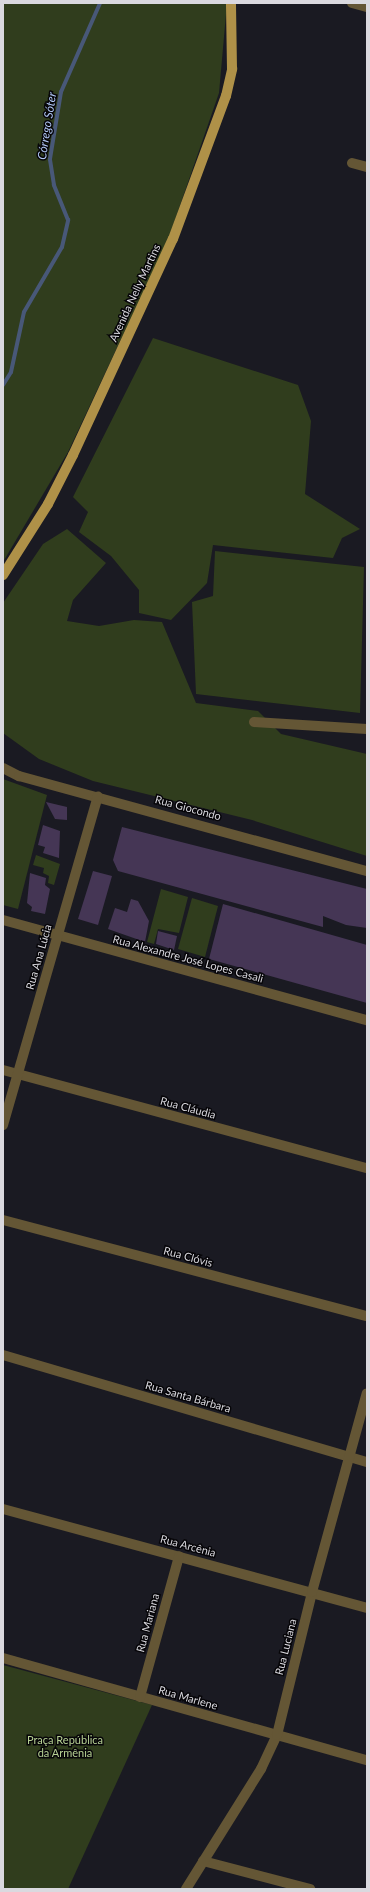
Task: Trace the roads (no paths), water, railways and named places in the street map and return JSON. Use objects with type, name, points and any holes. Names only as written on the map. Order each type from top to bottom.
[{"type":"main road","name":"Avenida Nelly Martins","points":[[3,575],[59,483],[173,239],[226,96],[232,69],[231,3]]},
{"type":"street","points":[[352,3],[367,7]]},
{"type":"street","points":[[352,163],[367,167]]},
{"type":"street","points":[[254,722],[367,729]]},
{"type":"street","name":"Rua Giocondo","points":[[3,768],[19,776],[98,796],[367,871]]},
{"type":"street","name":"Rua Ana Lúcia","points":[[3,1125],[98,796]]},
{"type":"street","name":"Rua Alexandre José Lopes Casali","points":[[3,920],[57,937],[367,1020]]},
{"type":"street","name":"Rua Cláudia","points":[[3,1070],[367,1168]]},
{"type":"street","name":"Rua Clóvis","points":[[3,1220],[367,1316]]},
{"type":"street","name":"Rua Santa Bárbara","points":[[3,1355],[367,1462]]},
{"type":"street","name":"Rua Luciana","points":[[186,1889],[261,1769],[277,1735],[312,1592],[367,1393]]},
{"type":"street","name":"Rua Arcênia","points":[[3,1509],[367,1608]]},
{"type":"street","name":"Rua Mariana","points":[[140,1697],[179,1556]]},
{"type":"street","name":"Rua Marlene","points":[[3,1658],[367,1760]]},
{"type":"street","points":[[204,1861],[310,1889]]},
{"type":"waterway","name":"Córrego Sóter","points":[[3,385],[11,372],[24,312],[62,247],[68,220],[54,185],[50,159],[61,92],[100,3]]},
{"type":"park label","name":"Praça República da Armênia","points":[[65,1747]]}]
